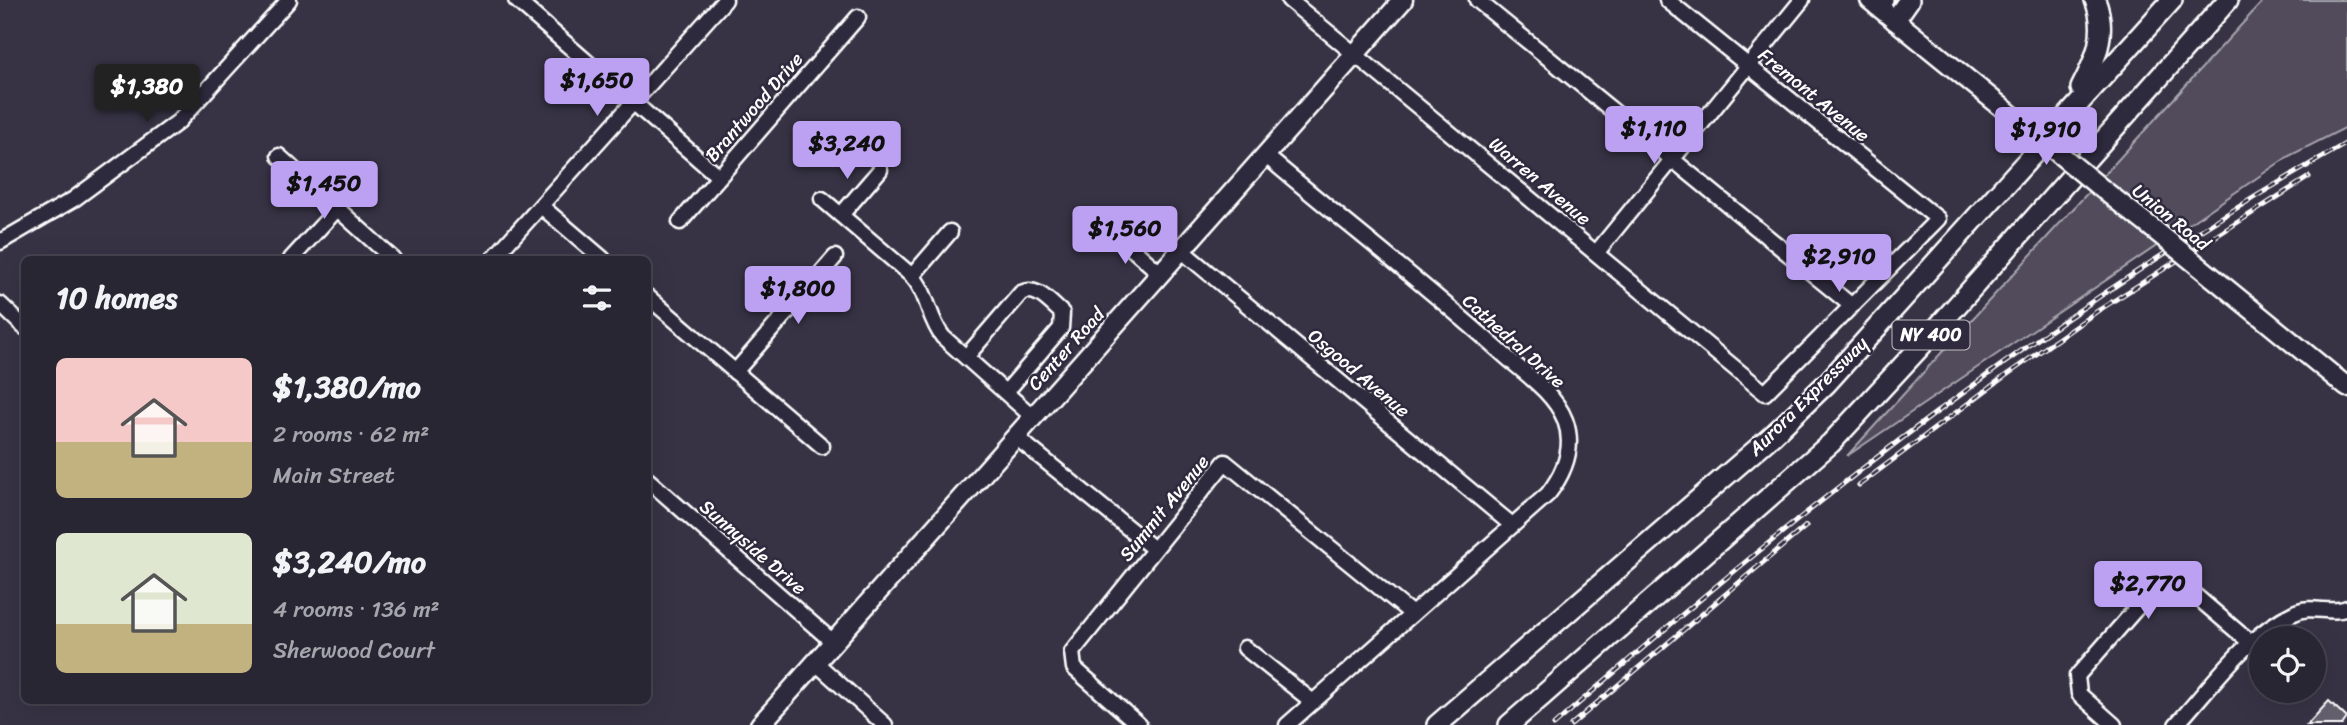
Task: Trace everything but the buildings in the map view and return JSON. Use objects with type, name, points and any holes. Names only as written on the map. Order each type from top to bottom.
[{"type":"highway","points":[[1895,20],[1909,0]]},
{"type":"highway","points":[[2069,111],[2100,44],[2102,23],[2095,0]]},
{"type":"highway","name":"Aurora Expressway","points":[[1437,725],[1772,436],[1827,383],[2069,111],[2172,0]]},
{"type":"highway","name":"NY 400","points":[[1509,725],[1831,443],[1920,347],[2228,0]]},
{"type":"main road","name":"Center Road","points":[[760,725],[1403,0]]},
{"type":"main road","name":"Union Road","points":[[1877,2],[1895,20],[2347,387]]},
{"type":"street","points":[[0,242],[74,199],[178,122],[289,0]]},
{"type":"street","points":[[516,0],[719,177]]},
{"type":"street","points":[[496,256],[725,0]]},
{"type":"street","name":"Warren Avenue","points":[[1289,0],[1765,393],[1852,306]]},
{"type":"street","points":[[1477,0],[1852,306]]},
{"type":"street","name":"Fremont Avenue","points":[[1667,0],[1938,219],[1852,306]]},
{"type":"street","points":[[1597,252],[1802,0]]},
{"type":"street","name":"Brantwood Drive","points":[[680,222],[858,17]]},
{"type":"street","name":"Cathedral Drive","points":[[1265,155],[1473,327],[1550,397],[1565,420],[1569,445],[1562,474],[1548,494],[1287,725]]},
{"type":"street","points":[[279,156],[390,256]]},
{"type":"street","points":[[841,215],[880,170]]},
{"type":"street","points":[[822,199],[920,284],[933,325],[1033,417]]},
{"type":"street","points":[[541,206],[599,256]]},
{"type":"street","points":[[294,256],[337,209]]},
{"type":"street","points":[[912,276],[950,232]]},
{"type":"street","points":[[1113,232],[1161,274]]},
{"type":"street","name":"Osgood Avenue","points":[[1181,250],[1512,525]]},
{"type":"street","points":[[735,372],[835,257]]},
{"type":"street","points":[[966,357],[1021,293],[1028,289],[1036,291],[1062,313],[1064,321],[1061,328],[1006,392]]},
{"type":"street","points":[[651,300],[822,446]]},
{"type":"street","points":[[0,304],[21,324]]},
{"type":"street","points":[[1016,437],[1154,550]]},
{"type":"street","name":"Summit Avenue","points":[[1139,725],[1074,668],[1071,656],[1075,646],[1225,462],[1412,614]]},
{"type":"street","name":"Sunnyside Drive","points":[[651,483],[833,642]]},
{"type":"street","points":[[2114,725],[2079,694],[2077,676],[2165,579],[2177,580],[2249,640]]},
{"type":"street","points":[[2272,626],[2296,611],[2347,608]]},
{"type":"street","points":[[2176,725],[2249,646]]},
{"type":"street","points":[[1245,648],[1312,702]]},
{"type":"street","points":[[816,662],[885,725]]},
{"type":"shaded area","points":[[2264,0],[2347,0],[2347,127],[2289,156],[1847,456]]},
{"type":"railway","points":[[1554,725],[1741,565],[1935,413],[2137,272],[2347,143]]},
{"type":"railway","points":[[1859,485],[2096,312],[2309,177]]},
{"type":"railway","points":[[1571,725],[1806,526]]}]
